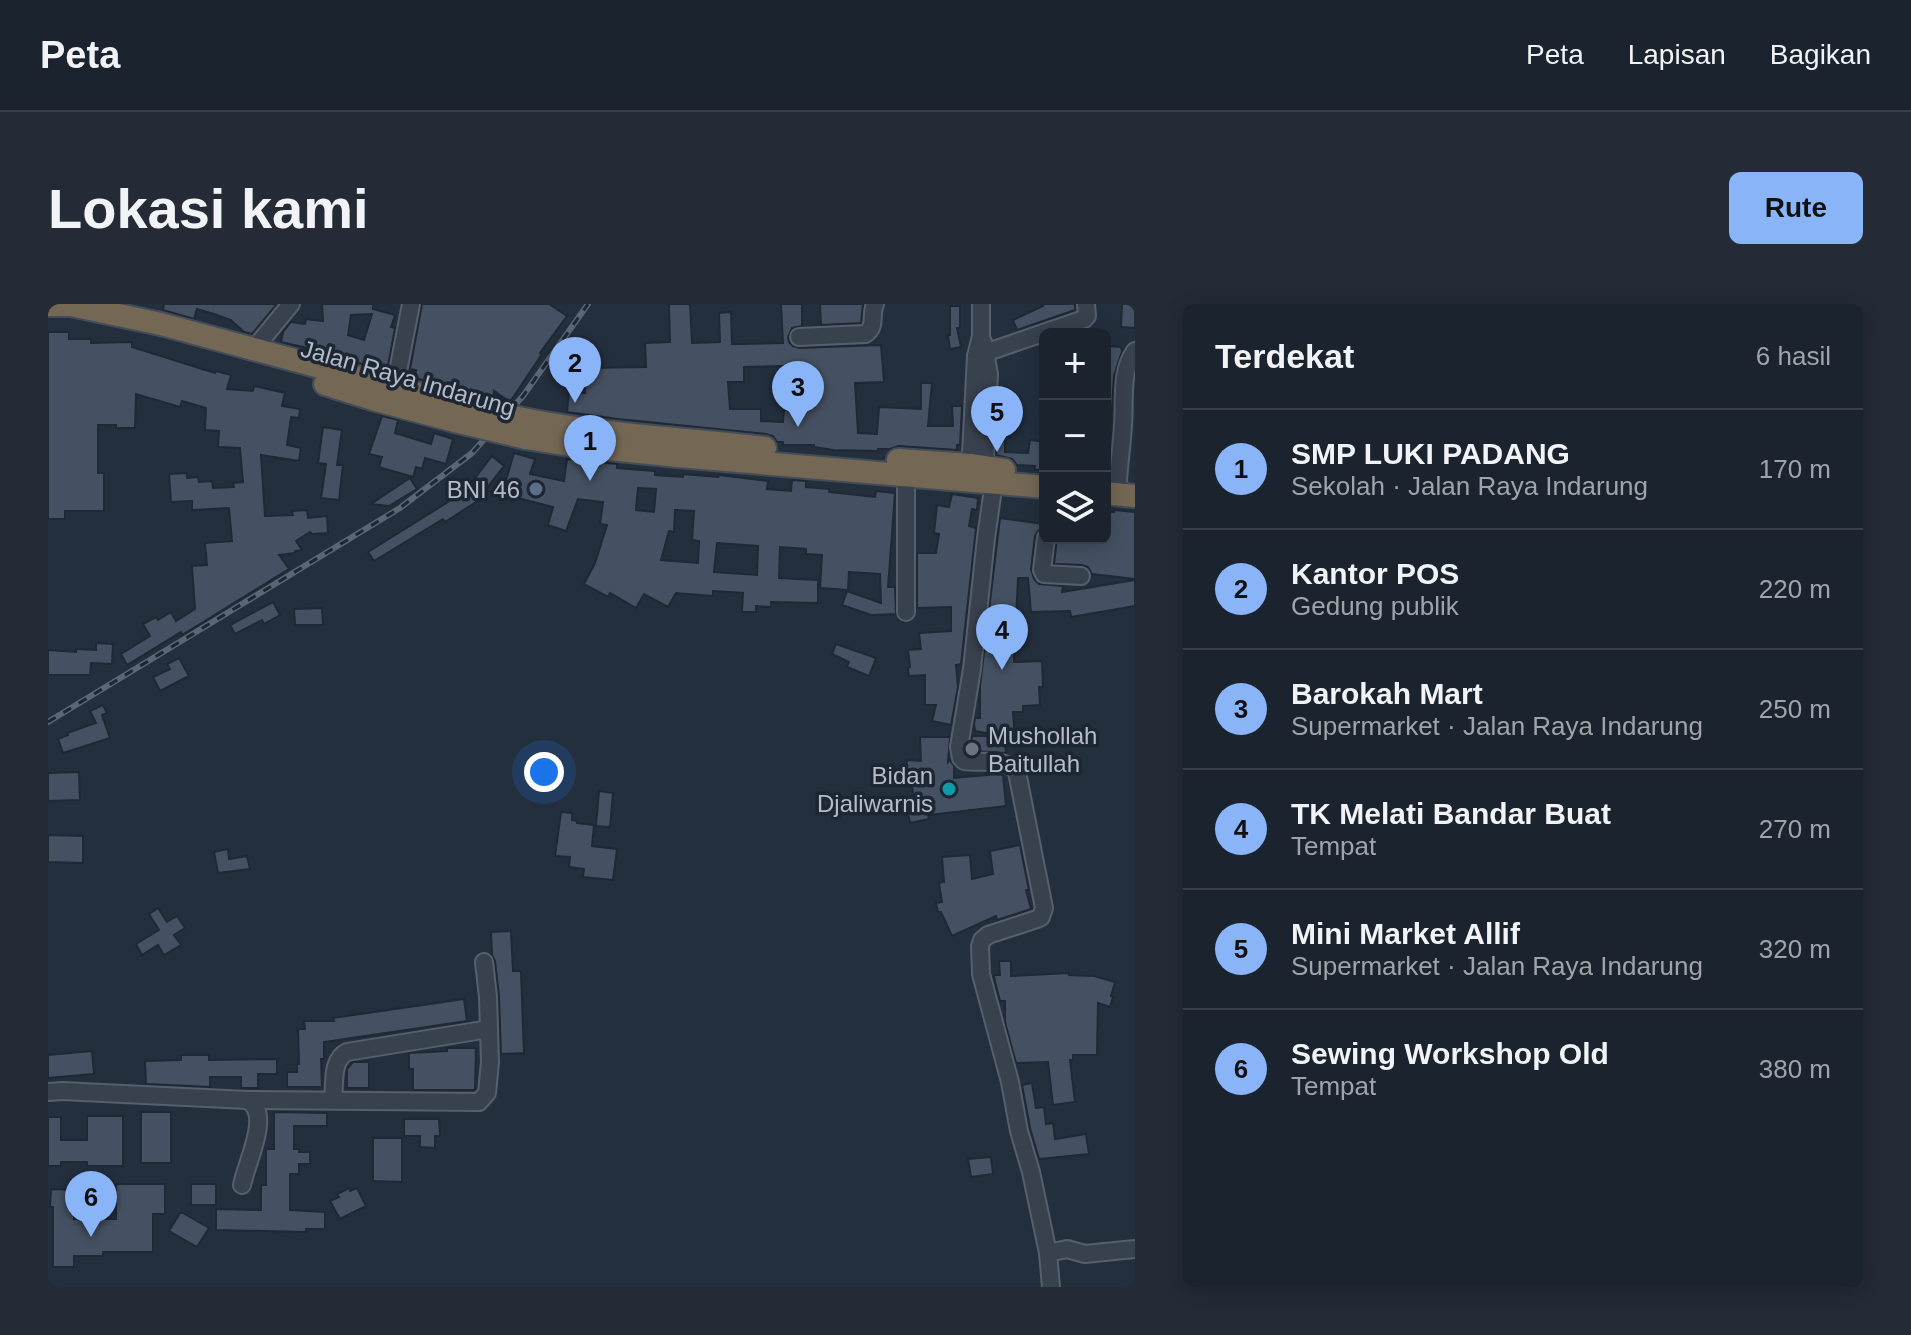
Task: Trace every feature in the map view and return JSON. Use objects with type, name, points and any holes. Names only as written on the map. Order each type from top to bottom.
[{"type":"highway","name":"Jalan Raya Indarung","points":[[48,305],[71,305],[176,328],[254,349],[461,414],[527,429],[596,432],[906,475],[1039,474]]},
{"type":"highway","name":"Jalan Raya Indarung","points":[[48,320],[79,320],[133,330],[405,396]]},
{"type":"highway","name":"Jalan Raya Indarung","points":[[745,453],[825,455],[983,475],[1039,486]]},
{"type":"street","points":[[254,349],[291,304]]},
{"type":"street","points":[[405,396],[411,304]]},
{"type":"street","points":[[799,337],[865,334],[871,330],[875,304]]},
{"type":"street","points":[[981,304],[986,538],[972,669],[959,747],[964,761],[1006,763],[1017,772],[1044,908],[1041,917],[988,935],[980,946],[981,974],[1031,1172],[1048,1253],[1051,1287]]},
{"type":"street","points":[[982,355],[1084,319],[1087,316],[1086,304]]},
{"type":"street","points":[[1120,487],[1125,379],[1135,351]]},
{"type":"street","points":[[906,475],[906,612]]},
{"type":"street","points":[[1045,544],[1044,574],[1081,576]]},
{"type":"street","points":[[48,1092],[247,1100],[479,1102],[487,1093],[489,1078],[484,962]]},
{"type":"street","points":[[333,1100],[340,1055],[489,1029]]},
{"type":"street","points":[[242,1185],[257,1130],[257,1109],[254,1103],[247,1100]]},
{"type":"street","points":[[1048,1253],[1067,1249],[1085,1254],[1135,1249]]},
{"type":"building","points":[[164,304],[277,304],[252,334],[244,332],[231,320],[214,314],[197,309],[194,319],[163,310]]},
{"type":"building","points":[[322,304],[373,304],[373,309],[395,315],[387,371],[281,342],[283,332],[291,322],[305,324],[306,319],[323,321]],"holes":[[[372,314],[364,340],[348,335],[351,315]]]},
{"type":"building","points":[[422,304],[549,304],[567,316],[510,402],[494,391],[494,398],[415,378],[416,370],[410,369]]},
{"type":"building","points":[[669,304],[690,304],[692,343],[720,342],[719,313],[731,312],[732,344],[742,344],[783,343],[781,304],[802,304],[802,326],[792,328],[788,337],[793,346],[881,345],[884,382],[855,383],[858,433],[877,434],[879,407],[921,409],[921,383],[932,383],[928,426],[953,426],[952,406],[962,406],[960,445],[957,445],[957,450],[899,446],[878,451],[833,450],[814,445],[783,445],[783,442],[777,442],[773,436],[766,434],[567,412],[569,392],[585,393],[584,368],[646,367],[645,343],[670,342]],"holes":[[[788,366],[790,410],[784,410],[783,422],[761,421],[761,409],[730,409],[728,382],[744,382],[744,367]]]},
{"type":"building","points":[[820,304],[863,304],[861,323],[821,325]]},
{"type":"building","points":[[1042,304],[1075,304],[1075,310],[1017,330],[1013,320]]},
{"type":"building","points":[[1122,304],[1135,304],[1135,328],[1121,327]]},
{"type":"building","points":[[950,306],[960,306],[960,328],[957,328],[961,347],[950,349],[948,335]]},
{"type":"building","points":[[48,332],[69,332],[69,339],[91,339],[91,343],[132,342],[132,347],[215,373],[231,375],[227,389],[253,391],[254,386],[285,393],[282,406],[300,409],[299,418],[291,417],[287,445],[301,448],[299,461],[261,455],[265,516],[293,515],[292,511],[307,510],[308,518],[327,516],[328,533],[310,532],[296,541],[302,550],[279,555],[289,569],[127,665],[121,654],[150,636],[143,624],[171,612],[176,621],[195,609],[192,566],[207,565],[205,543],[232,541],[229,508],[192,510],[192,501],[171,502],[169,474],[187,473],[187,478],[198,477],[199,482],[212,481],[213,488],[234,487],[233,483],[243,482],[240,448],[218,447],[219,431],[205,430],[206,408],[182,401],[180,407],[136,394],[135,428],[98,425],[98,473],[104,473],[104,511],[65,511],[65,519],[48,519]]},
{"type":"building","points":[[1111,346],[1121,347],[1114,376],[1111,425]]},
{"type":"building","points":[[382,416],[398,420],[395,433],[431,444],[434,433],[453,439],[446,464],[425,458],[422,469],[416,467],[413,477],[379,467],[382,457],[369,454]]},
{"type":"building","points":[[323,427],[342,430],[337,465],[343,465],[339,500],[321,498],[326,464],[318,463]]},
{"type":"building","points":[[997,440],[1005,441],[1005,452],[1028,453],[1030,440],[1039,441],[1039,470],[1034,469],[1035,466],[1017,465],[1012,459],[996,455]]},
{"type":"building","points":[[514,453],[535,459],[530,474],[564,481],[567,459],[617,464],[617,468],[655,471],[655,475],[719,475],[768,481],[767,489],[791,491],[792,480],[806,481],[806,487],[830,489],[829,492],[875,497],[876,491],[895,493],[888,587],[895,587],[896,614],[871,615],[842,605],[847,591],[881,603],[880,574],[849,572],[848,590],[820,588],[822,555],[806,554],[806,549],[780,547],[779,578],[818,580],[818,603],[771,602],[771,607],[756,606],[756,612],[742,612],[743,593],[713,591],[713,596],[676,593],[668,607],[644,594],[636,608],[610,593],[608,597],[584,584],[595,563],[607,525],[600,524],[603,502],[578,499],[566,531],[548,525],[553,507],[502,494]],"holes":[[[638,488],[656,489],[654,512],[636,510]],[[675,510],[694,511],[692,540],[699,541],[698,563],[661,560],[669,531],[674,532]],[[717,543],[758,546],[757,575],[714,572]]]},
{"type":"building","points":[[492,456],[504,466],[476,502],[374,561],[368,552],[456,497],[458,500]]},
{"type":"building","points":[[410,478],[417,489],[389,506],[371,504]]},
{"type":"building","points":[[952,494],[978,498],[977,510],[972,509],[969,526],[976,528],[961,664],[956,665],[958,687],[951,725],[932,721],[936,705],[925,705],[925,675],[909,676],[908,650],[921,649],[919,633],[951,631],[951,607],[917,608],[917,553],[936,553],[939,534],[934,533],[937,505],[949,507]]},
{"type":"building","points":[[1111,512],[1135,512],[1135,579],[1092,574],[1088,567],[1082,565],[1054,564],[1056,544],[1111,544]]},
{"type":"building","points":[[1000,518],[1039,523],[1031,569],[1039,584],[1063,586],[1062,592],[1135,580],[1135,606],[1071,617],[1070,611],[1031,612],[1028,578],[1018,578],[1014,662],[1042,661],[1043,687],[1039,687],[1040,705],[1023,706],[1023,712],[1013,712],[1015,739],[1005,740],[1006,753],[971,751],[972,736],[986,736],[986,733],[975,731],[974,724],[975,718],[980,718],[980,686]]},
{"type":"building","points":[[273,602],[280,615],[235,634],[230,625]]},
{"type":"building","points":[[322,608],[323,625],[295,625],[294,609]]},
{"type":"building","points":[[96,643],[113,644],[112,664],[91,663],[90,675],[48,675],[48,650],[96,650]]},
{"type":"building","points":[[836,644],[876,658],[869,676],[847,667],[849,662],[832,654]]},
{"type":"building","points":[[179,658],[189,676],[160,691],[153,677],[170,669],[167,664]]},
{"type":"building","points":[[103,705],[107,713],[102,715],[110,738],[63,753],[58,739],[96,723],[90,711]]},
{"type":"building","points":[[920,737],[950,737],[948,762],[950,760],[954,766],[954,778],[988,775],[986,773],[1003,775],[1006,806],[928,815],[929,819],[910,823],[908,814],[915,812],[912,785],[905,784],[907,760],[921,761]]},
{"type":"building","points":[[79,772],[80,800],[48,801],[48,773]]},
{"type":"building","points":[[599,791],[613,793],[610,827],[596,826]]},
{"type":"building","points":[[561,812],[572,813],[572,820],[577,823],[594,825],[592,846],[617,849],[613,880],[583,877],[584,869],[569,867],[570,857],[555,856]]},
{"type":"building","points":[[48,835],[83,836],[83,863],[48,862]]},
{"type":"building","points":[[1020,845],[1031,909],[997,920],[996,916],[952,936],[936,903],[942,902],[939,883],[944,882],[942,857],[970,855],[972,879],[993,874],[990,851]]},
{"type":"building","points":[[228,849],[229,859],[247,856],[250,869],[218,873],[214,852]]},
{"type":"building","points":[[158,908],[167,922],[177,916],[185,928],[174,935],[181,945],[164,955],[158,945],[142,955],[136,944],[159,930],[149,914]]},
{"type":"building","points":[[511,931],[513,971],[521,971],[524,1053],[501,1054],[499,996],[491,932]]},
{"type":"building","points":[[999,961],[1011,961],[1011,976],[1069,973],[1115,982],[1110,1007],[1098,1003],[1097,1055],[1073,1055],[1073,1060],[1070,1060],[1075,1102],[1053,1105],[1048,1062],[1016,1063],[1005,1022],[1005,1001],[1000,1001],[995,982],[994,975],[1000,975]]},
{"type":"building","points":[[464,999],[467,1021],[324,1042],[322,1087],[287,1087],[287,1072],[297,1072],[298,1029],[305,1029],[304,1021],[334,1021],[333,1018]]},
{"type":"building","points":[[447,1048],[476,1048],[475,1090],[413,1090],[409,1053],[447,1051]]},
{"type":"building","points":[[92,1051],[94,1074],[48,1078],[48,1055]]},
{"type":"building","points":[[181,1055],[209,1055],[209,1060],[277,1059],[277,1074],[258,1074],[258,1088],[241,1088],[241,1077],[210,1077],[210,1087],[146,1084],[145,1061],[181,1060]]},
{"type":"building","points":[[353,1062],[369,1062],[369,1088],[347,1088],[347,1069]]},
{"type":"building","points":[[1032,1083],[1036,1108],[1044,1107],[1046,1124],[1053,1123],[1055,1139],[1086,1134],[1089,1154],[1039,1159],[1022,1085]]},
{"type":"building","points":[[141,1112],[171,1112],[171,1163],[141,1163]]},
{"type":"building","points":[[274,1112],[327,1113],[327,1126],[294,1126],[294,1149],[310,1152],[310,1164],[299,1164],[299,1174],[290,1174],[290,1210],[325,1212],[325,1229],[306,1229],[306,1232],[216,1230],[216,1209],[261,1210],[261,1185],[266,1185],[266,1149],[274,1149]]},
{"type":"building","points":[[87,1116],[123,1116],[123,1166],[61,1162],[61,1166],[48,1166],[48,1117],[61,1117],[61,1140],[87,1140]]},
{"type":"building","points":[[404,1119],[439,1119],[440,1136],[435,1136],[435,1148],[420,1147],[420,1136],[404,1136]]},
{"type":"building","points":[[373,1138],[402,1138],[402,1182],[373,1181]]},
{"type":"building","points":[[991,1157],[993,1174],[971,1177],[968,1159]]},
{"type":"building","points":[[116,1184],[165,1184],[165,1214],[153,1214],[153,1252],[103,1252],[103,1256],[74,1256],[74,1267],[53,1267],[51,1189],[74,1190],[74,1219],[116,1219]]},
{"type":"building","points":[[191,1184],[216,1184],[216,1205],[191,1205]]},
{"type":"building","points":[[349,1188],[350,1191],[357,1188],[366,1206],[340,1219],[330,1201]]},
{"type":"building","points":[[180,1213],[209,1228],[197,1247],[169,1231]]},
{"type":"railway","points":[[48,722],[400,508],[472,453],[523,396],[588,304]]},
{"type":"place","name":"Kantor POS","points":[[575,403]]},
{"type":"place","name":"Barokah Mart","points":[[798,427]]},
{"type":"place","name":"Mini Market Allif","points":[[997,452]]},
{"type":"place","name":"SMP LUKI PADANG","points":[[590,481]]},
{"type":"place","name":"BNI 46","points":[[536,489]]},
{"type":"place","name":"TK Melati Bandar Buat","points":[[1002,670]]},
{"type":"place","name":"Mushollah Baitullah","points":[[972,749]]},
{"type":"place","name":"Bidan Djaliwarnis","points":[[949,789]]},
{"type":"place","name":"Sewing Workshop Old","points":[[91,1237]]}]
